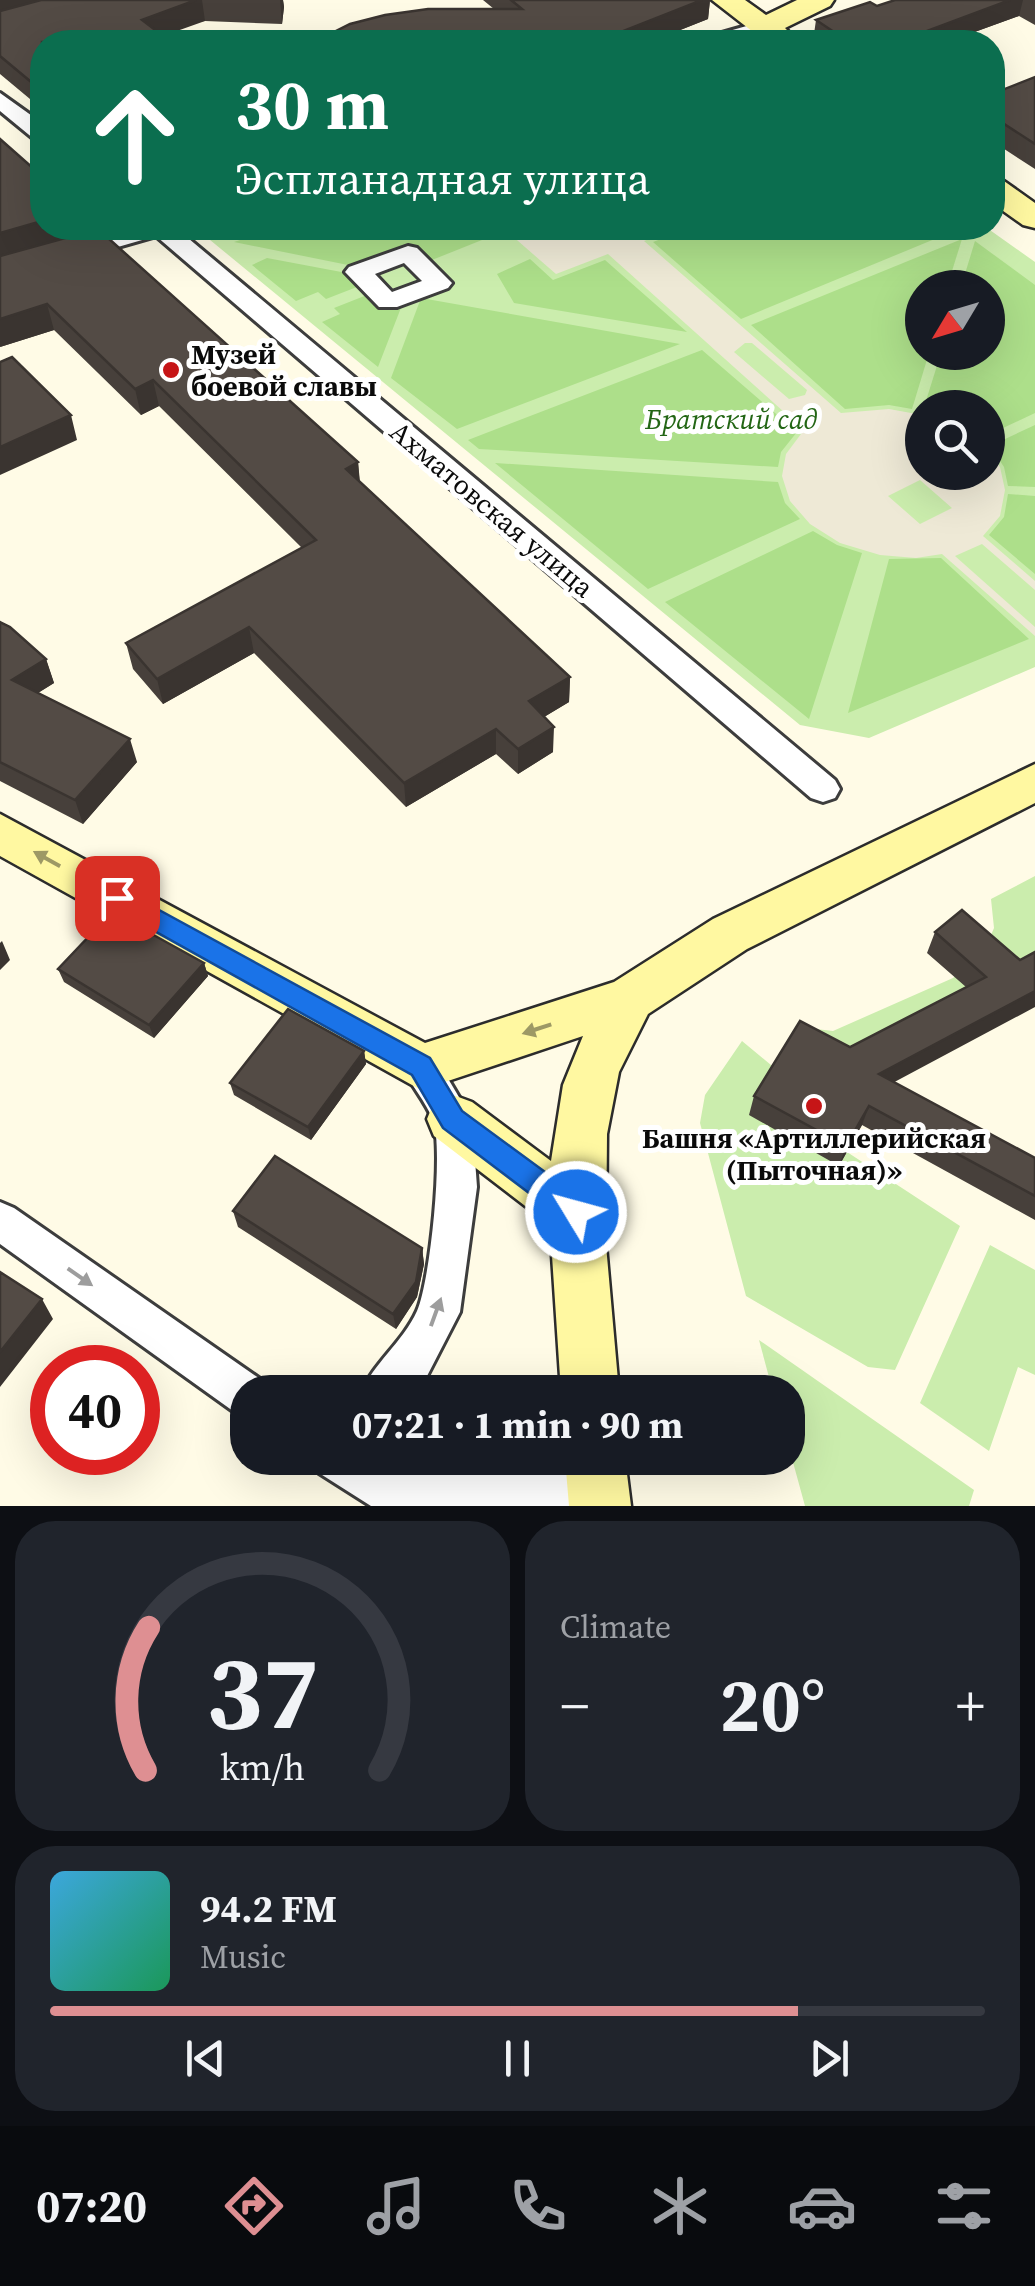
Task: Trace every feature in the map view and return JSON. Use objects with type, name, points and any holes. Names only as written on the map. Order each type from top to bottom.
[{"type":"street","points":[[726,0],[767,30]]},
{"type":"street","points":[[781,30],[820,0]]},
{"type":"street","points":[[0,100],[30,124]]},
{"type":"street","points":[[1005,197],[1035,218]]},
{"type":"street","points":[[0,274],[118,240]]},
{"type":"street","name":"Ахматовская улица","points":[[173,240],[822,789]]},
{"type":"street","points":[[421,1067],[630,999],[730,934],[1035,782]]},
{"type":"street","points":[[0,833],[421,1067],[453,1119],[576,1212]]},
{"type":"street","points":[[589,1375],[576,1212],[586,1098],[603,1045],[630,999]]},
{"type":"street","points":[[399,1375],[411,1363],[439,1312],[457,1187],[453,1119]]},
{"type":"street","points":[[0,1220],[230,1383]]},
{"type":"street","points":[[359,1475],[378,1488],[516,1494],[597,1486]]},
{"type":"green space","name":"Братский сад","points":[[210,240],[1004,240],[1035,262],[1035,667],[869,738],[800,725]]},
{"type":"green space","points":[[482,240],[427,262],[410,247],[358,267],[234,242]]},
{"type":"green space","points":[[658,240],[932,240],[741,319],[653,242]]},
{"type":"green space","points":[[962,240],[952,270],[905,270],[905,370],[924,370],[918,390],[905,390],[905,408],[889,405],[845,409],[751,325]]},
{"type":"green space","points":[[975,241],[1035,285],[1035,413],[1005,427],[1005,390],[929,390],[936,370],[1005,370],[1005,270],[966,270]]},
{"type":"green space","points":[[267,258],[352,274],[362,285],[326,299],[318,292],[296,301],[252,265]]},
{"type":"green space","points":[[530,259],[553,280],[605,260],[687,332],[514,303],[497,274]]},
{"type":"green space","points":[[372,293],[404,300],[378,367],[322,322],[340,314],[334,308]]},
{"type":"green space","points":[[421,298],[680,344],[457,429],[391,378]]},
{"type":"green space","points":[[702,350],[797,432],[781,452],[778,467],[479,449],[468,440]]},
{"type":"green space","points":[[1035,425],[1035,487],[1008,486],[1005,439]]},
{"type":"green space","points":[[495,463],[778,482],[785,503],[800,519],[648,589]]},
{"type":"green space","points":[[1008,494],[1035,496],[1035,574],[989,535],[1004,517]]},
{"type":"green space","points":[[813,531],[862,553],[809,719],[665,602]]},
{"type":"green space","points":[[941,558],[1029,639],[848,713],[889,559]]},
{"type":"green space","points":[[1035,876],[1035,962],[843,1061],[799,1027],[833,1031],[953,978],[983,954],[994,928],[991,899]]},
{"type":"green space","points":[[742,1041],[777,1070],[839,1165],[847,1152],[960,1226],[895,1370],[868,1367],[746,1296],[700,1123],[705,1095]]},
{"type":"green space","points":[[990,1245],[1035,1270],[1035,1375],[1018,1367],[989,1451],[920,1403]]},
{"type":"green space","points":[[759,1340],[974,1490],[969,1506],[805,1506],[796,1475],[805,1475],[805,1375],[768,1375]]},
{"type":"shaded area","points":[[517,240],[647,240],[841,413],[889,409],[905,412],[905,488],[888,496],[920,524],[952,508],[931,490],[1005,490],[1000,516],[983,536],[1035,581],[1035,590],[982,544],[955,556],[1035,627],[1035,636],[942,554],[916,558],[880,555],[840,543],[810,524],[790,501],[782,476],[786,454],[804,430],[608,254],[556,274]],"holes":[[[745,343],[752,343],[807,390],[805,395],[789,399],[734,352]]]},
{"type":"building","points":[[41,0],[196,0],[142,20],[155,30],[30,30],[30,81],[0,56],[0,11]]},
{"type":"building","points":[[511,0],[702,0],[626,30],[338,30],[385,15],[428,9],[522,9]]},
{"type":"building","points":[[895,0],[1010,0],[930,30],[831,30],[816,20],[870,2],[877,6]]},
{"type":"building","points":[[1035,77],[1035,144],[1005,124],[1005,89]]},
{"type":"building","points":[[0,139],[30,165],[30,224],[0,233]]},
{"type":"building","points":[[58,240],[110,240],[358,462],[346,469],[570,677],[529,701],[554,727],[518,749],[496,729],[404,783],[249,627],[157,679],[126,643],[316,540],[153,380],[135,389],[47,304],[0,319],[0,256]]},
{"type":"building","points":[[12,357],[71,415],[0,447],[0,362]]},
{"type":"building","points":[[0,622],[46,659],[12,680],[130,739],[75,800],[0,762]]},
{"type":"building","points":[[962,910],[1020,960],[1035,952],[1035,991],[879,1074],[1035,1158],[1035,1196],[869,1106],[846,1146],[754,1096],[800,1021],[850,1047],[986,977],[935,932]]},
{"type":"building","points":[[112,912],[204,963],[149,1025],[58,969]]},
{"type":"building","points":[[288,1009],[364,1051],[308,1127],[230,1083]]},
{"type":"building","points":[[275,1156],[422,1248],[416,1282],[393,1314],[233,1211]]},
{"type":"building","points":[[0,1272],[42,1299],[0,1352]]},
{"type":"place","name":"Музей боевой славы","points":[[171,370]]},
{"type":"place","name":"Башня «Артиллерийская (Пыточная)»","points":[[814,1106]]},
{"type":"route","points":[[117,898],[421,1067],[453,1119],[576,1212]]}]
